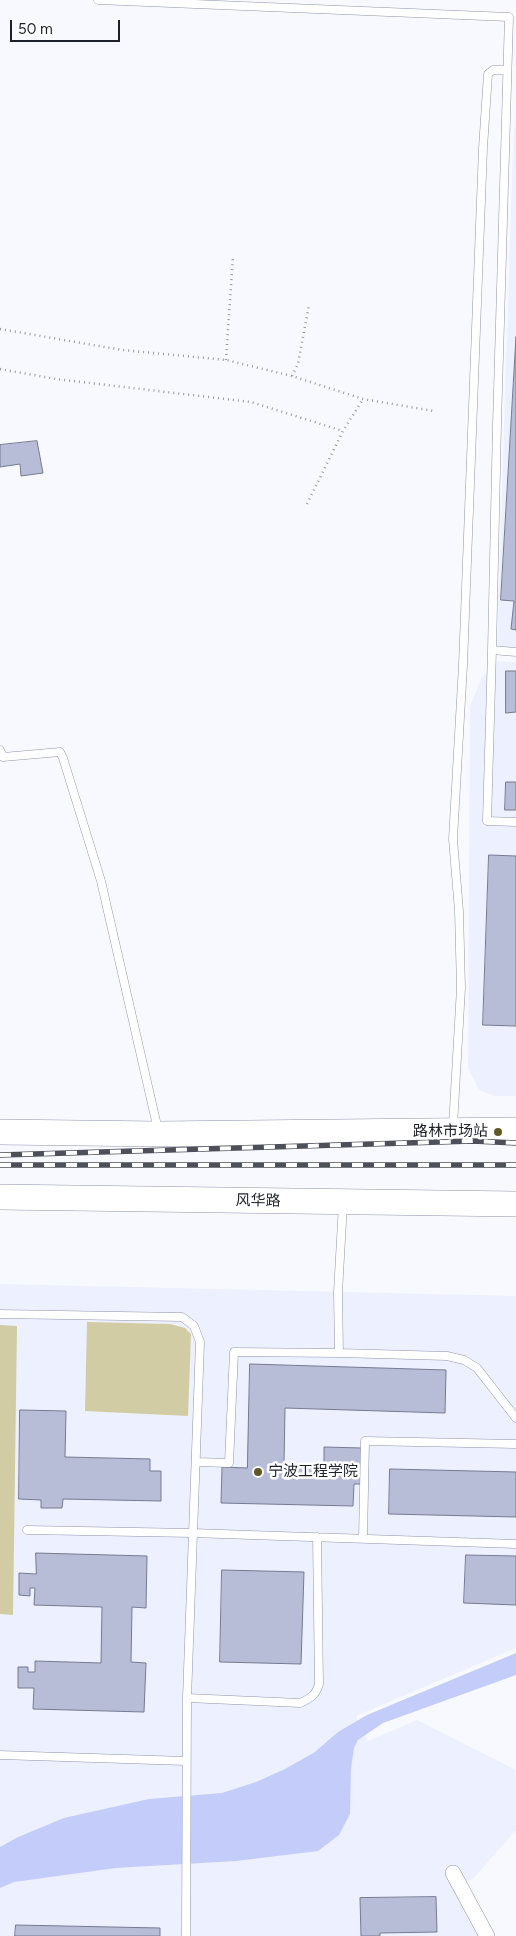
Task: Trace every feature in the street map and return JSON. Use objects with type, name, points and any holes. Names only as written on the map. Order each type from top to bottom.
[{"type":"main road","points":[[0,1132],[159,1134],[516,1130]]},
{"type":"main road","name":"风华路","points":[[0,1197],[516,1204]]},
{"type":"street","points":[[453,1873],[487,1936]]},
{"type":"lane","points":[[98,0],[509,17],[487,821],[516,822]]},
{"type":"lane","points":[[453,1131],[461,988],[459,911],[453,839],[463,665],[483,148],[488,74],[493,70],[507,70]]},
{"type":"lane","points":[[492,650],[516,652]]},
{"type":"lane","points":[[0,750],[3,757],[60,752],[63,758],[101,881],[159,1134]]},
{"type":"lane","points":[[339,1353],[338,1292],[343,1202]]},
{"type":"lane","points":[[0,1314],[182,1317],[194,1326],[200,1342],[187,1698],[186,1936]]},
{"type":"lane","points":[[196,1462],[230,1462],[234,1352],[447,1356],[464,1360],[477,1368],[516,1418]]},
{"type":"lane","points":[[363,1538],[365,1441],[516,1444]]},
{"type":"lane","points":[[27,1530],[192,1533],[516,1544]]},
{"type":"lane","points":[[187,1698],[300,1703],[310,1699],[316,1693],[319,1684],[317,1537]]},
{"type":"lane","points":[[0,1755],[186,1760]]},
{"type":"path","points":[[226,360],[233,256]]},
{"type":"path","points":[[292,376],[298,364],[309,305]]},
{"type":"path","points":[[0,329],[122,350],[226,360],[292,376],[363,399],[434,411]]},
{"type":"path","points":[[0,369],[56,379],[251,402],[343,431]]},
{"type":"path","points":[[307,504],[343,431],[363,399]]},
{"type":"shaded area","points":[[516,112],[516,648],[497,647],[513,147]]},
{"type":"shaded area","points":[[498,661],[516,662],[516,1096],[494,1096],[479,1090],[468,1068],[470,706],[482,677]]},
{"type":"shaded area","name":"宁波工程学院","points":[[0,1284],[516,1296],[516,1648],[356,1716],[368,1741],[417,1720],[516,1770],[516,1830],[472,1880],[452,1886],[480,1936],[0,1936]]},
{"type":"shaded area","points":[[87,1322],[170,1324],[185,1328],[191,1334],[188,1416],[85,1411]]},
{"type":"shaded area","points":[[0,1325],[17,1326],[13,1615],[0,1614]]},
{"type":"water","points":[[516,1653],[516,1675],[383,1723],[358,1740],[354,1748],[351,1769],[350,1814],[339,1835],[318,1851],[236,1861],[116,1868],[14,1882],[0,1888],[0,1847],[18,1837],[64,1818],[149,1799],[222,1793],[256,1782],[285,1769],[315,1752],[338,1732],[367,1715]]},
{"type":"building","points":[[516,337],[516,630],[511,629],[514,601],[501,600]]},
{"type":"building","points":[[37,441],[43,473],[21,476],[20,464],[0,467],[0,445]]},
{"type":"building","points":[[506,671],[516,671],[516,712],[506,713]]},
{"type":"building","points":[[506,782],[516,782],[516,810],[505,810]]},
{"type":"building","points":[[489,855],[516,856],[516,1026],[483,1025]]},
{"type":"building","points":[[250,1364],[446,1370],[445,1413],[285,1408],[284,1464],[324,1465],[324,1447],[362,1448],[361,1484],[354,1484],[353,1506],[221,1503],[222,1467],[247,1468]]},
{"type":"building","points":[[20,1410],[66,1411],[65,1457],[150,1459],[150,1471],[161,1471],[161,1501],[63,1499],[62,1508],[41,1508],[41,1500],[19,1499]]},
{"type":"building","points":[[390,1469],[516,1472],[516,1517],[389,1514]]},
{"type":"building","points":[[36,1553],[147,1556],[146,1608],[132,1607],[131,1662],[146,1663],[144,1712],[33,1709],[34,1688],[18,1688],[18,1667],[28,1667],[28,1672],[35,1672],[35,1661],[101,1663],[102,1607],[34,1605],[35,1588],[30,1588],[30,1596],[19,1595],[19,1573],[36,1574]]},
{"type":"building","points":[[466,1555],[516,1556],[516,1605],[464,1603]]},
{"type":"building","points":[[222,1570],[304,1572],[301,1664],[220,1662]]},
{"type":"building","points":[[436,1897],[437,1932],[380,1933],[380,1936],[361,1936],[360,1898]]},
{"type":"building","points":[[16,1925],[160,1928],[160,1936],[15,1936]]},
{"type":"railway","points":[[0,1155],[473,1141],[516,1143]]},
{"type":"railway","points":[[0,1165],[516,1165]]},
{"type":"place","name":"路林市场站","points":[[498,1132]]},
{"type":"place","name":"宁波工程学院","points":[[258,1472]]}]
